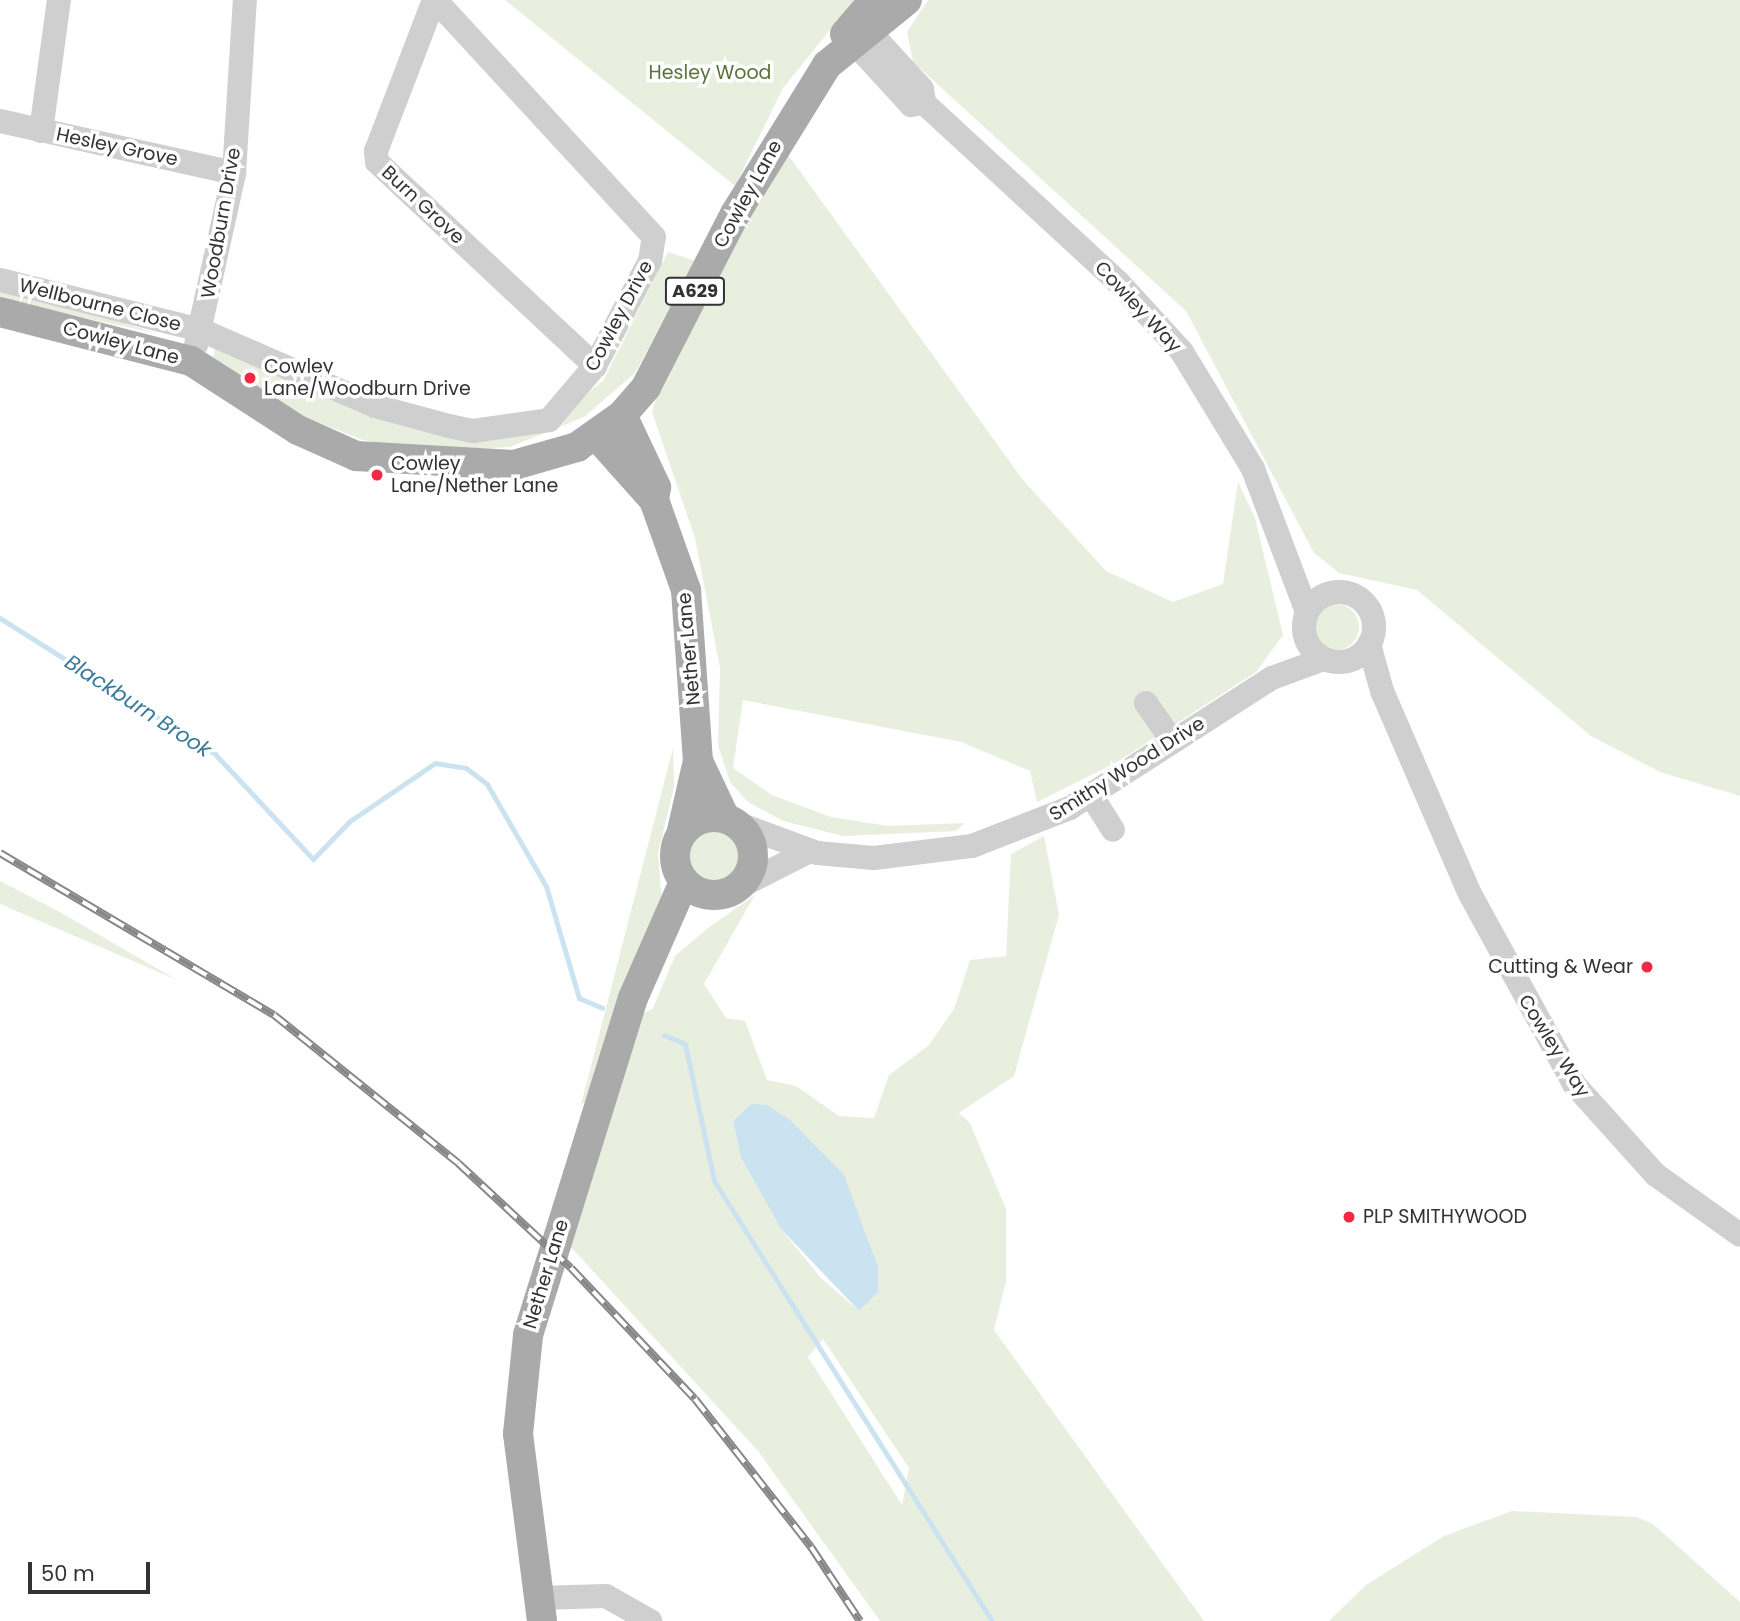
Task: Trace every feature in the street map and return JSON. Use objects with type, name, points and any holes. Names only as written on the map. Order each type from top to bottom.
[{"type":"main road","name":"Cowley Lane","points":[[0,312],[191,361],[298,430],[356,456],[514,465],[597,436],[622,415],[646,387],[735,214],[772,150],[856,30],[907,0]]},
{"type":"main road","name":"Nether Lane","points":[[622,415],[648,464],[654,500],[686,590],[698,761],[681,835]]},
{"type":"main road","name":"Nether Lane","points":[[597,436],[654,500]]},
{"type":"main road","name":"Nether Lane","points":[[698,761],[731,821]]},
{"type":"main road","points":[[700,819],[731,821],[754,855],[732,891],[703,894],[684,882],[674,859],[681,835],[700,819]]},
{"type":"main road","name":"Nether Lane","points":[[540,1609],[518,1434],[528,1335],[633,998],[662,943],[684,882]]},
{"type":"main road","name":"Nether Lane","points":[[662,943],[732,891]]},
{"type":"street","points":[[41,131],[59,0]]},
{"type":"street","name":"Woodburn Drive","points":[[191,361],[201,330],[234,173],[245,0]]},
{"type":"street","name":"Cowley Drive","points":[[201,330],[375,405],[472,431],[550,420],[595,366],[650,261],[654,237],[435,0]]},
{"type":"street","name":"Burn Grove","points":[[435,0],[376,151],[377,162],[595,366]]},
{"type":"street","name":"Cowley Way","points":[[856,30],[922,89],[924,103],[1119,283],[1182,352],[1253,469],[1290,558],[1305,622]]},
{"type":"street","name":"Hesley Grove","points":[[0,121],[234,173]]},
{"type":"street","name":"Wellbourne Close","points":[[0,280],[201,330]]},
{"type":"street","name":"Cowley Way","points":[[1290,558],[1330,593]]},
{"type":"street","points":[[1330,593],[1363,601],[1374,628],[1369,644],[1335,660],[1305,622],[1330,593]]},
{"type":"street","name":"Smithy Wood Drive","points":[[1272,678],[1305,622]]},
{"type":"street","name":"Cowley Way","points":[[1369,644],[1382,691],[1470,894],[1574,1084],[1656,1175],[1740,1236]]},
{"type":"street","name":"Cowley Way","points":[[1335,660],[1382,691]]},
{"type":"street","name":"Smithy Wood Drive","points":[[731,821],[808,852],[874,858],[972,846],[1037,823],[1091,795],[1272,678],[1335,660]]},
{"type":"street","points":[[1146,703],[1173,743]]},
{"type":"street","points":[[1091,795],[1113,830]]},
{"type":"street","points":[[732,891],[808,852]]},
{"type":"street","points":[[540,1609],[606,1596],[650,1621]]},
{"type":"green space","name":"Hesley Wood","points":[[505,0],[854,0],[783,88],[735,186]]},
{"type":"green space","points":[[928,0],[1740,0],[1740,796],[1660,772],[1591,736],[1417,590],[1339,573],[1314,553],[1186,311],[913,62],[907,32]]},
{"type":"green space","points":[[781,145],[1023,480],[1106,571],[1173,602],[1223,584],[1238,482],[1255,518],[1283,635],[1256,672],[1117,762],[1037,802],[1030,771],[961,742],[743,700],[733,768],[772,795],[831,817],[888,826],[965,823],[956,831],[843,836],[783,821],[748,802],[730,782],[718,745],[720,668],[695,538],[652,412],[678,332]]},
{"type":"green space","points":[[668,252],[696,261],[635,373],[584,417],[510,447],[412,452],[360,439],[310,419],[212,361],[218,337],[473,431],[570,407],[603,381]]},
{"type":"green space","points":[[0,288],[44,300],[160,334],[0,300]]},
{"type":"green space","points":[[1336,604],[1345,605],[1352,611],[1358,618],[1358,636],[1352,643],[1345,649],[1336,650],[1327,649],[1320,643],[1314,636],[1313,627],[1314,618],[1320,611],[1327,605]]},
{"type":"green space","points":[[673,748],[674,787],[658,853],[662,904],[594,1093],[581,1105]]},
{"type":"green space","points":[[714,831],[731,839],[739,856],[731,873],[714,881],[697,873],[689,856],[697,839]]},
{"type":"green space","points":[[1044,836],[1059,915],[1014,1076],[959,1113],[970,1123],[1006,1209],[1006,1282],[994,1330],[1204,1621],[880,1621],[758,1451],[569,1245],[637,1017],[653,1008],[675,956],[708,928],[755,895],[704,984],[726,1018],[745,1021],[767,1080],[796,1086],[839,1116],[874,1118],[889,1075],[928,1046],[954,1009],[970,960],[1006,956],[1011,854]],"holes":[[[751,1104],[859,1311],[821,1278],[781,1229],[741,1158],[733,1121]],[[823,1339],[909,1468],[902,1505],[808,1357]]]},
{"type":"green space","points":[[0,881],[58,911],[177,980],[0,904]]},
{"type":"green space","points":[[1512,1511],[1637,1517],[1653,1524],[1740,1602],[1740,1621],[1329,1621],[1366,1585],[1444,1536]]},
{"type":"water","points":[[751,1104],[767,1105],[790,1120],[844,1175],[878,1267],[878,1292],[859,1311],[781,1229],[741,1158],[733,1121]]},
{"type":"waterway","name":"Blackburn Brook","points":[[0,618],[215,754],[313,859],[350,821],[435,763],[466,768],[487,784],[546,886],[579,998],[602,1008]]},
{"type":"waterway","points":[[664,1035],[685,1044],[714,1181],[992,1621]]},
{"type":"railway","points":[[0,853],[274,1015],[458,1163],[571,1268],[695,1399],[811,1547],[860,1621]]},
{"type":"place","name":"Cowley Lane/Woodburn Drive","points":[[250,378]]},
{"type":"place","name":"Cowley Lane/Nether Lane","points":[[377,475]]},
{"type":"place","name":"Cutting & Wear","points":[[1647,967]]},
{"type":"place","name":"PLP SMITHYWOOD","points":[[1349,1217]]}]
